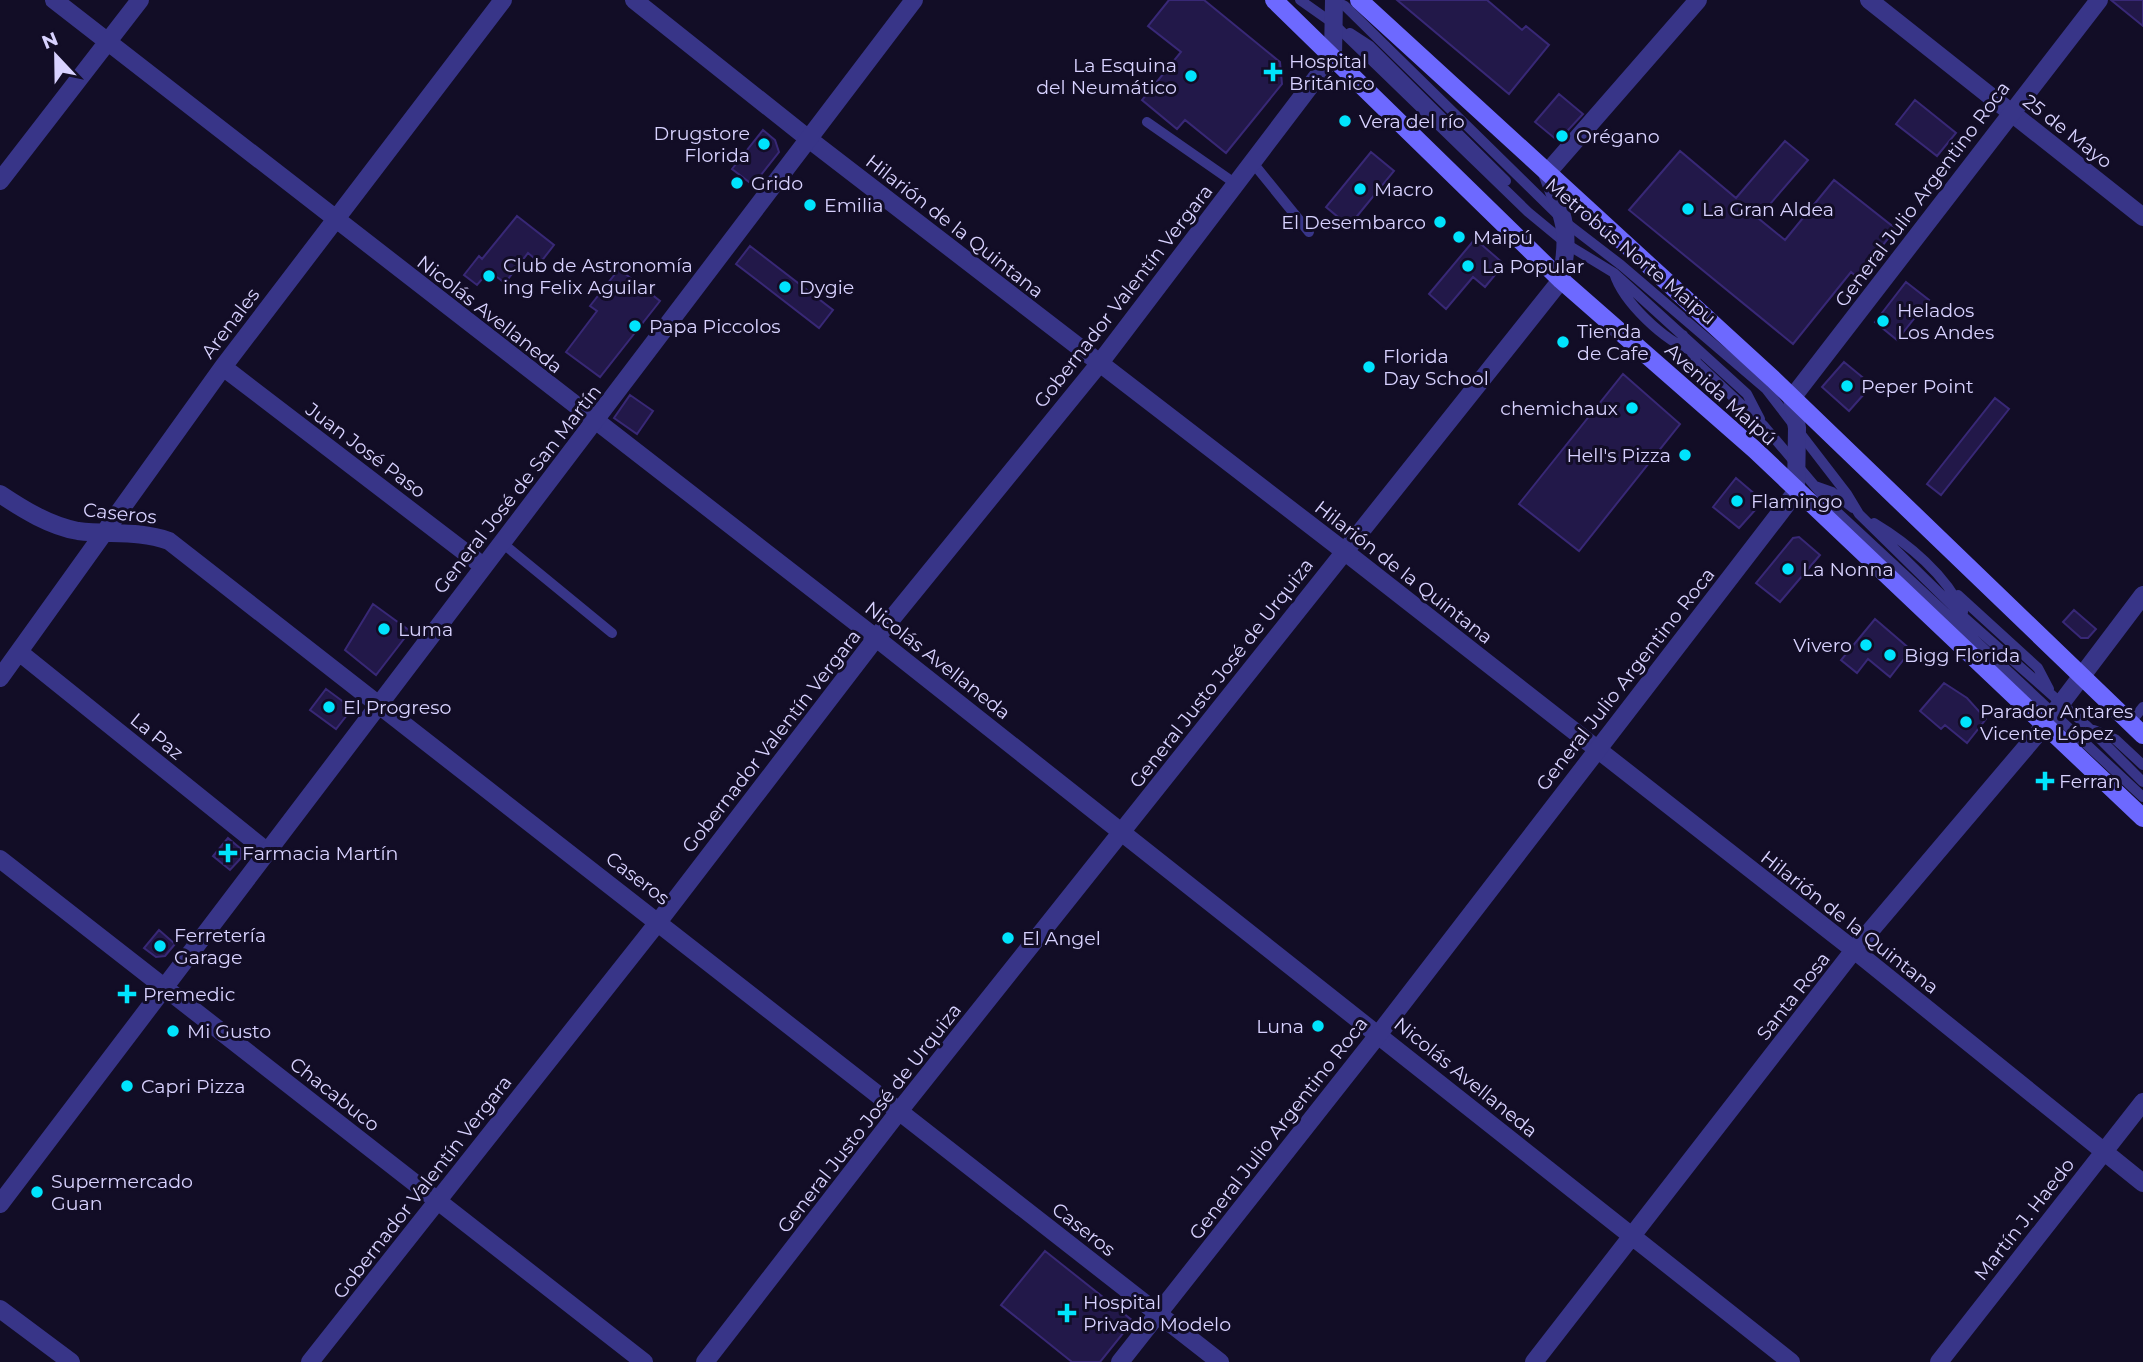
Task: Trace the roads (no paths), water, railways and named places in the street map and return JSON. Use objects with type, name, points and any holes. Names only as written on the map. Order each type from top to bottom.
[{"type":"main road","name":"Avenida Maipú","points":[[1274,0],[1561,280],[1755,450],[1804,488],[2052,709],[2143,818]]},
{"type":"main road","points":[[1359,0],[1792,398],[2137,729]]},
{"type":"street","name":"Nicolás Avellaneda","points":[[54,0],[595,423],[876,638],[1791,1362]]},
{"type":"street","points":[[0,181],[140,0]]},
{"type":"street","name":"Arenales","points":[[0,678],[223,368],[503,0]]},
{"type":"street","name":"Hilarión de la Quintana","points":[[634,0],[810,140],[1344,551],[1854,950],[2143,1182]]},
{"type":"street","name":"General José de San Martín","points":[[0,1204],[380,707],[500,542],[595,423],[914,0]]},
{"type":"street","points":[[1333,56],[1334,0]]},
{"type":"street","points":[[1547,173],[1698,0]]},
{"type":"street","name":"25 de Mayo","points":[[1869,0],[2143,217]]},
{"type":"street","name":"General Julio Argentino Roca","points":[[1792,398],[2098,0]]},
{"type":"street","name":"Gobernador Valentín Vergara","points":[[310,1362],[659,921],[876,638],[1099,364],[1333,56]]},
{"type":"street","name":"General Justo José de Urquiza","points":[[705,1362],[900,1110],[1561,280],[1568,245],[1565,222],[1547,173]]},
{"type":"street","name":"Juan José Paso","points":[[223,368],[483,566]]},
{"type":"street","points":[[1792,398],[1797,428],[1797,467],[1804,488]]},
{"type":"street","name":"General Julio Argentino Roca","points":[[1120,1362],[1804,488]]},
{"type":"street","name":"Caseros","points":[[0,495],[47,522],[78,530],[136,532],[169,541],[659,921],[1220,1362]]},
{"type":"street","name":"Santa Rosa","points":[[1534,1362],[1633,1238],[1854,950],[2081,676],[2143,595]]},
{"type":"street","name":"La Paz","points":[[19,652],[269,853]]},
{"type":"street","name":"Chacabuco","points":[[0,859],[164,990],[644,1362]]},
{"type":"street","name":"Martín J. Haedo","points":[[1939,1362],[2143,1102]]},
{"type":"street","points":[[0,1309],[71,1362]]},
{"type":"lane","name":"Metrobús Norte Maipu","points":[[1300,0],[1334,24],[1443,122],[1568,245],[1614,273],[1620,292],[1700,359],[1747,394],[1764,426],[1797,467]]},
{"type":"lane","name":"Metrobús Norte Maipu","points":[[1334,0],[1345,6],[1565,222],[1621,265],[1766,389],[1859,514],[2143,797]]},
{"type":"lane","points":[[1147,122],[1236,184]]},
{"type":"lane","points":[[1253,163],[1309,232]]},
{"type":"lane","points":[[1679,339],[1700,359]]},
{"type":"lane","points":[[1804,488],[1832,492],[1859,514]]},
{"type":"lane","name":"Metrobús Norte Maipu","points":[[1859,514],[1897,537],[1952,590],[1966,619]]},
{"type":"lane","points":[[500,542],[612,633]]},
{"type":"lane","points":[[1952,590],[1975,611]]},
{"type":"lane","points":[[1945,598],[1958,600],[1975,611]]},
{"type":"lane","name":"Metrobús Norte Maipu","points":[[1975,611],[2038,668],[2052,709],[2115,739],[2143,765]]},
{"type":"lane","points":[[2137,729],[2143,707]]},
{"type":"lane","name":"Metrobús Norte Maipu","points":[[2087,726],[2143,782]]},
{"type":"place","name":"Hospital Británico","points":[[1273,72]]},
{"type":"place","name":"La Esquina del Neumático","points":[[1191,76]]},
{"type":"place","name":"Vera del río","points":[[1345,121]]},
{"type":"place","name":"Orégano","points":[[1562,136]]},
{"type":"place","name":"Drugstore Florida","points":[[764,144]]},
{"type":"place","name":"Grido","points":[[737,183]]},
{"type":"place","name":"Macro","points":[[1360,189]]},
{"type":"place","name":"Emilia","points":[[810,205]]},
{"type":"place","name":"La Gran Aldea","points":[[1688,209]]},
{"type":"place","name":"El Desembarco","points":[[1440,222]]},
{"type":"place","name":"Maipú","points":[[1459,237]]},
{"type":"place","name":"La Popular","points":[[1468,266]]},
{"type":"place","name":"Club de Astronomía ing Felix Aguilar","points":[[489,276]]},
{"type":"place","name":"Dygie","points":[[785,287]]},
{"type":"place","name":"Helados Los Andes","points":[[1883,321]]},
{"type":"place","name":"Papa Piccolos","points":[[635,326]]},
{"type":"place","name":"Tienda de Cafe","points":[[1563,342]]},
{"type":"place","name":"Florida Day School","points":[[1369,367]]},
{"type":"place","name":"Peper Point","points":[[1847,386]]},
{"type":"place","name":"chemichaux","points":[[1632,408]]},
{"type":"place","name":"Hell's Pizza","points":[[1685,455]]},
{"type":"place","name":"Flamingo","points":[[1737,501]]},
{"type":"place","name":"La Nonna","points":[[1788,569]]},
{"type":"place","name":"Luma","points":[[384,629]]},
{"type":"place","name":"Vivero","points":[[1866,645]]},
{"type":"place","name":"Bigg Florida","points":[[1890,655]]},
{"type":"place","name":"El Progreso","points":[[329,707]]},
{"type":"place","name":"Parador Antares Vicente López","points":[[1966,722]]},
{"type":"place","name":"Ferran","points":[[2045,781]]},
{"type":"place","name":"Farmacia Martín","points":[[228,853]]},
{"type":"place","name":"El Angel","points":[[1008,938]]},
{"type":"place","name":"Ferretería Garage","points":[[160,946]]},
{"type":"place","name":"Premedic","points":[[127,994]]},
{"type":"place","name":"Luna","points":[[1318,1026]]},
{"type":"place","name":"Mi Gusto","points":[[173,1031]]},
{"type":"place","name":"Capri Pizza","points":[[127,1086]]},
{"type":"place","name":"Supermercado Guan","points":[[37,1192]]},
{"type":"place","name":"Hospital Privado Modelo","points":[[1067,1313]]}]
